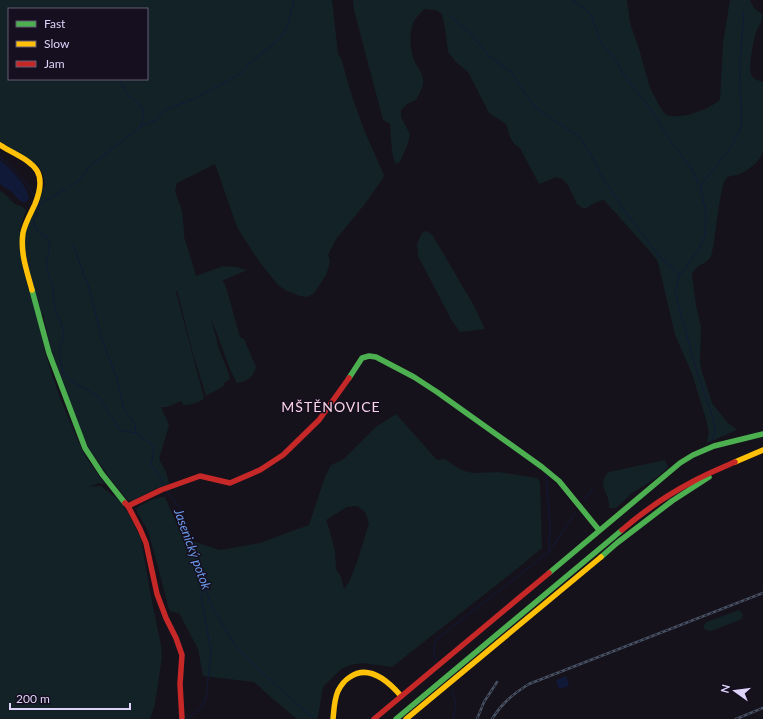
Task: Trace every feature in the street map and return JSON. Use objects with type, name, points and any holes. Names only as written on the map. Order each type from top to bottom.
[{"type":"main road","points":[[0,145],[34,165],[38,173],[40,182],[38,194],[24,230],[22,248],[49,353],[71,416],[85,448],[102,474],[128,506],[146,543],[157,594],[182,655],[180,684],[182,719]]},
{"type":"main road","points":[[128,506],[170,486],[200,476],[230,483],[260,470],[283,455],[319,420],[362,358],[369,356],[376,357],[414,376],[542,467],[559,481],[599,530]]},
{"type":"main road","points":[[374,719],[673,469],[694,454],[708,448],[763,434]]},
{"type":"main road","points":[[396,719],[641,514],[670,494],[704,475],[763,450]]},
{"type":"main road","points":[[406,719],[617,543],[687,491],[735,462]]},
{"type":"main road","points":[[333,719],[337,694],[342,685],[350,677],[360,673],[374,674],[382,678],[401,696]]},
{"type":"shaded area","points":[[0,0],[332,0],[338,54],[341,58],[364,130],[384,175],[364,205],[336,239],[328,255],[330,261],[326,275],[313,294],[307,297],[287,291],[278,285],[258,260],[237,227],[215,164],[177,183],[175,191],[182,211],[184,237],[196,276],[223,266],[247,270],[222,281],[227,290],[240,337],[244,339],[256,367],[255,371],[249,378],[237,383],[230,369],[211,318],[219,349],[230,379],[224,383],[224,386],[206,396],[192,350],[178,291],[176,292],[204,398],[191,404],[183,405],[181,401],[167,407],[161,407],[169,425],[159,459],[166,472],[169,483],[132,501],[125,497],[112,481],[85,441],[52,354],[43,314],[40,313],[23,269],[37,316],[46,356],[60,398],[87,459],[105,484],[99,483],[88,487],[101,486],[119,500],[128,513],[141,539],[162,657],[155,704],[150,719],[0,719],[0,191],[15,204],[26,210],[19,232],[32,214],[45,184],[43,175],[38,165],[0,143]]},
{"type":"shaded area","points":[[353,0],[627,0],[630,23],[650,88],[666,115],[679,116],[694,113],[715,104],[720,100],[723,43],[730,0],[750,0],[754,8],[762,14],[751,54],[750,67],[752,76],[763,82],[763,152],[757,162],[748,169],[742,173],[728,177],[725,180],[721,195],[711,256],[694,271],[692,275],[701,327],[700,362],[702,372],[712,403],[727,422],[737,430],[707,443],[709,433],[706,419],[691,371],[675,335],[658,262],[654,256],[604,200],[596,202],[584,209],[577,204],[568,185],[562,179],[556,177],[540,184],[538,182],[520,148],[514,144],[510,137],[506,124],[489,113],[468,72],[456,62],[448,52],[442,14],[435,10],[424,9],[412,26],[410,38],[411,50],[422,74],[423,85],[416,100],[407,104],[401,110],[401,117],[410,134],[400,162],[395,164],[392,152],[390,124],[383,120],[354,10]]},
{"type":"shaded area","points":[[427,231],[433,236],[474,306],[485,329],[460,332],[451,319],[418,256],[417,244],[422,233]]},
{"type":"shaded area","points":[[396,414],[437,460],[445,459],[464,471],[473,473],[499,472],[537,478],[540,482],[542,548],[392,667],[362,663],[341,669],[323,687],[317,719],[297,719],[254,682],[203,676],[198,649],[179,613],[170,611],[148,531],[136,509],[150,501],[165,497],[183,538],[220,550],[260,543],[309,525],[325,477],[331,465],[344,459],[376,427]],"holes":[[[357,506],[365,512],[369,523],[357,562],[349,582],[344,589],[341,577],[336,569],[335,551],[326,520],[347,507]]]},
{"type":"shaded area","points":[[665,460],[668,467],[659,476],[632,493],[616,508],[609,508],[603,481],[609,472]]},
{"type":"shaded area","points":[[739,610],[743,614],[740,620],[711,631],[704,628],[704,625],[707,622]]},
{"type":"water","points":[[0,160],[13,172],[24,186],[29,197],[24,203],[0,184]]},
{"type":"water","points":[[566,676],[569,686],[559,689],[556,680]]},
{"type":"waterway","points":[[68,188],[79,180],[89,167],[141,126],[156,120],[165,110],[193,99],[242,72],[248,64],[275,43],[284,33],[288,24],[294,0]]},
{"type":"waterway","points":[[572,0],[583,7],[591,15],[601,43],[615,59],[626,78],[652,111],[671,142],[691,168],[699,184]]},
{"type":"waterway","points":[[711,442],[715,431],[713,418],[696,369],[675,292],[679,277],[699,249],[705,236],[706,213],[700,186],[732,146],[741,127],[740,60],[744,11]]},
{"type":"waterway","points":[[450,16],[471,34],[489,56],[511,72],[533,105],[578,136],[589,151],[601,175],[624,210],[660,257],[678,273],[679,277]]},
{"type":"waterway","points":[[120,80],[129,96],[141,106],[144,113],[141,126]]},
{"type":"waterway","name":"Jasenický potok","points":[[0,157],[28,186],[35,197]]},
{"type":"waterway","points":[[40,204],[65,189]]},
{"type":"waterway","name":"Jasenický potok","points":[[38,201],[40,204],[34,219],[34,226],[37,231],[47,237],[50,243],[46,266],[53,287],[54,306],[64,332],[59,354],[63,372],[69,380],[98,396],[120,430],[136,433],[151,444],[154,449],[151,465],[156,470],[164,486]]},
{"type":"waterway","points":[[73,245],[89,288],[102,339],[117,379],[124,409],[135,425],[136,433]]},
{"type":"waterway","points":[[546,474],[550,524],[549,551]]},
{"type":"waterway","points":[[584,500],[594,487]]},
{"type":"waterway","name":"Jasenický potok","points":[[166,490],[180,508],[209,599],[234,644],[267,677],[314,719]]},
{"type":"waterway","points":[[437,661],[434,650],[438,638],[549,552],[575,513]]},
{"type":"waterway","points":[[187,719],[202,707],[206,697],[211,651],[201,597],[204,587]]},
{"type":"waterway","points":[[452,690],[456,705],[453,719]]},
{"type":"railway","points":[[492,719],[508,699],[529,684],[763,593]]},
{"type":"railway","points":[[477,719],[484,702],[497,682]]},
{"type":"railway","points":[[736,719],[763,708]]},
{"type":"traffic: fast","points":[[32,290],[49,353],[85,448],[102,474],[125,503]]},
{"type":"traffic: fast","points":[[349,378],[362,358],[369,356],[376,357],[414,377],[542,467],[559,481],[599,530]]},
{"type":"traffic: fast","points":[[549,573],[680,463],[693,455],[714,446],[763,434]]},
{"type":"traffic: fast","points":[[601,557],[672,501],[709,477]]},
{"type":"traffic: fast","points":[[396,719],[622,530]]},
{"type":"traffic: slow","points":[[0,145],[34,166],[40,181],[39,191],[25,226],[22,240],[24,262],[32,290]]},
{"type":"traffic: slow","points":[[735,462],[763,450]]},
{"type":"traffic: slow","points":[[406,719],[601,557]]},
{"type":"traffic: slow","points":[[333,719],[338,691],[346,680],[357,674],[364,673],[378,676],[391,685],[401,696]]},
{"type":"traffic: jam","points":[[128,506],[161,490],[200,476],[230,483],[260,470],[283,455],[319,420],[349,378]]},
{"type":"traffic: jam","points":[[622,530],[647,510],[674,492],[703,476],[735,462]]},
{"type":"traffic: jam","points":[[125,503],[128,506],[146,543],[157,594],[182,655],[180,684],[182,719]]},
{"type":"traffic: jam","points":[[374,719],[549,573]]},
{"type":"district","name":"MŠTĚNOVICE","points":[[331,406]]}]
